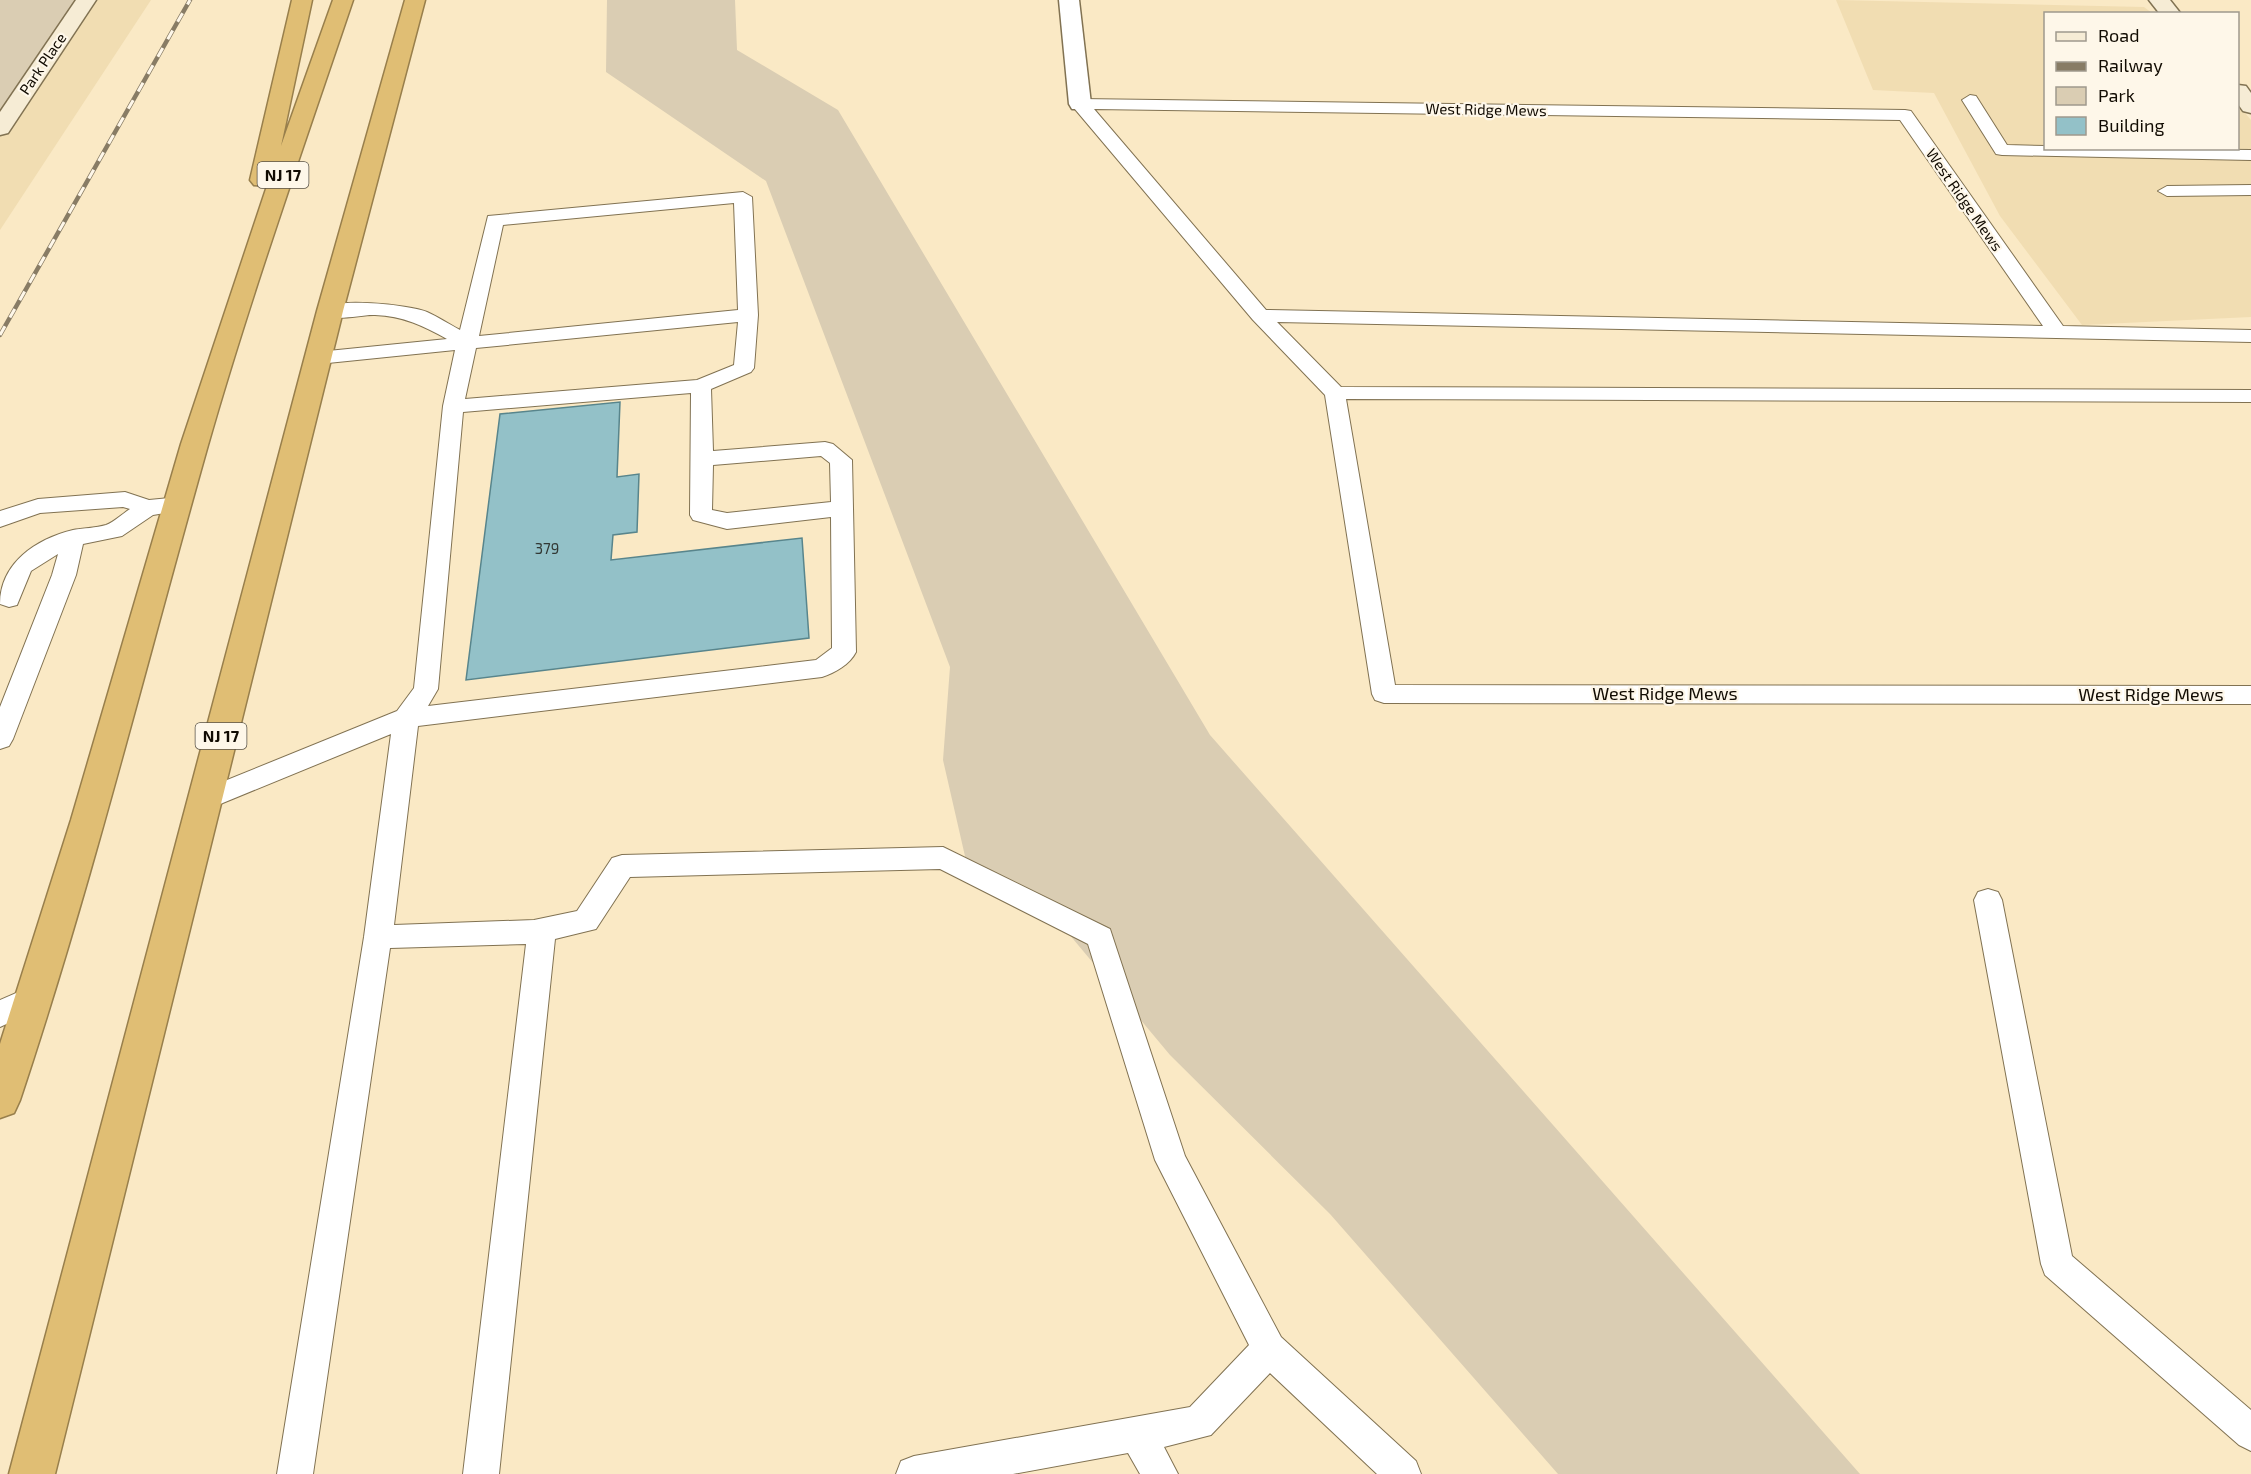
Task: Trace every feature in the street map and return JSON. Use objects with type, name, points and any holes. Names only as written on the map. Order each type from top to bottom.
[{"type":"highway","points":[[223,351],[302,0]]},
{"type":"highway","name":"NJ 17","points":[[0,1100],[37,996],[223,351],[343,0]]},
{"type":"highway","name":"NJ 17","points":[[32,1474],[330,311],[415,0]]},
{"type":"street","name":"Park Place","points":[[0,128],[86,0]]},
{"type":"street","points":[[1069,0],[1080,104]]},
{"type":"street","points":[[2159,0],[2169,12]]},
{"type":"street","points":[[2239,92],[2251,106]]},
{"type":"lane","points":[[1970,100],[2002,150],[2251,155]]},
{"type":"lane","points":[[1080,104],[1260,316],[1335,393],[2251,396]]},
{"type":"lane","name":"West Ridge Mews","points":[[1080,104],[1905,115],[2057,332]]},
{"type":"lane","points":[[2167,191],[2251,190]]},
{"type":"lane","points":[[295,1474],[378,937],[406,718],[426,689],[453,406],[495,220],[743,197],[748,315],[744,368],[701,386],[453,406]]},
{"type":"lane","points":[[330,311],[376,309],[419,316],[466,341]]},
{"type":"lane","points":[[318,358],[466,341],[748,315]]},
{"type":"lane","points":[[1260,316],[2251,336]]},
{"type":"lane","points":[[701,386],[701,515],[727,521],[842,508]]},
{"type":"lane","name":"West Ridge Mews","points":[[1335,393],[1384,694],[2251,695]]},
{"type":"lane","points":[[204,800],[406,718],[822,668],[844,652],[841,460],[825,449],[702,459]]},
{"type":"lane","points":[[0,519],[38,506],[125,499],[147,508]]},
{"type":"lane","points":[[9,599],[21,567],[31,558],[73,538],[114,531],[147,508],[180,504]]},
{"type":"lane","points":[[0,739],[64,575],[73,538]]},
{"type":"lane","points":[[378,937],[542,930],[586,921],[622,867],[943,858],[1100,937],[1171,1160],[1269,1349],[1403,1474]]},
{"type":"lane","points":[[1988,900],[2057,1264],[2251,1433]]},
{"type":"lane","points":[[481,1474],[542,930]]},
{"type":"lane","points":[[0,1014],[37,996]]},
{"type":"lane","points":[[914,1474],[1199,1424],[1269,1349]]},
{"type":"lane","points":[[1137,1435],[1160,1474]]},
{"type":"shaded area","points":[[0,0],[151,0],[0,230]]},
{"type":"shaded area","points":[[1836,0],[2144,7],[2151,12],[2044,12],[2044,150],[2239,150],[2239,106],[2251,120],[2251,317],[2082,325],[2000,216],[1934,93],[1873,90]]},
{"type":"green space","points":[[0,0],[86,0],[0,128]]},
{"type":"green space","points":[[607,0],[735,0],[737,50],[838,110],[1210,735],[1860,1474],[1558,1474],[1330,1214],[1170,1055],[1033,891],[970,878],[943,760],[950,667],[766,181],[606,72]]},
{"type":"building","points":[[620,402],[617,477],[639,474],[637,532],[613,535],[611,560],[802,538],[809,638],[466,680],[500,414]]},
{"type":"railway","points":[[0,335],[190,0]]}]
